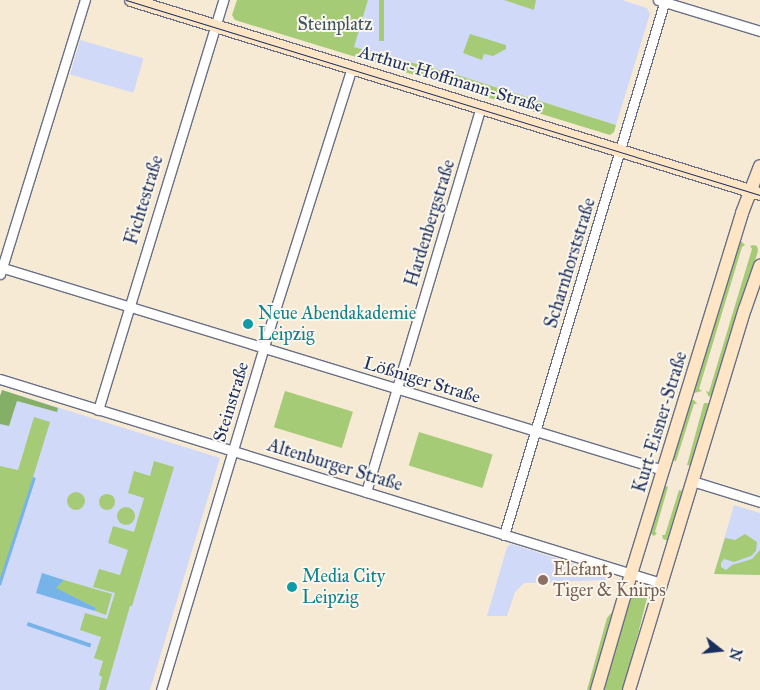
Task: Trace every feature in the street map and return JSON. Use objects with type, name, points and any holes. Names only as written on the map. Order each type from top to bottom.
[{"type":"main road","name":"Arthur-Hoffmann-Straße","points":[[131,0],[755,192]]},
{"type":"main road","name":"Kurt-Eisner-Straße","points":[[597,690],[663,470],[755,192],[760,166]]},
{"type":"main road","points":[[629,690],[692,481],[760,266]]},
{"type":"street","name":"Fichtestraße","points":[[98,410],[223,0]]},
{"type":"street","points":[[1,270],[85,1]]},
{"type":"street","points":[[662,1],[760,31]]},
{"type":"street","name":"Scharnhorststraße","points":[[504,535],[620,149],[662,1]]},
{"type":"street","name":"Steinstraße","points":[[161,690],[264,348],[352,67]]},
{"type":"street","name":"Hardenbergstraße","points":[[366,492],[481,107]]},
{"type":"street","name":"Lößniger Straße","points":[[1,270],[129,307],[663,470]]},
{"type":"street","name":"Altenburger Straße","points":[[0,379],[661,583]]},
{"type":"street","points":[[692,481],[760,502]]},
{"type":"shaded area","points":[[368,0],[622,0],[647,8],[650,14],[616,125],[454,74],[353,47]]},
{"type":"shaded area","points":[[80,40],[143,58],[134,93],[70,75]]},
{"type":"shaded area","points":[[2,390],[220,458],[150,690],[0,690],[0,396]]},
{"type":"shaded area","points":[[734,505],[760,513],[760,575],[714,574]]},
{"type":"shaded area","name":"Elefant, Tiger & Knirps","points":[[511,544],[608,575],[606,580],[524,583],[515,592],[507,616],[487,616],[507,547]]},
{"type":"green space","name":"Steinplatz","points":[[237,0],[368,0],[354,47],[454,74],[616,125],[614,132],[610,135],[235,20],[232,15]]},
{"type":"green space","points":[[379,0],[384,0],[384,41],[379,41]]},
{"type":"green space","points":[[504,0],[536,0],[534,10]]},
{"type":"green space","points":[[470,34],[506,45],[506,49],[493,56],[484,54],[482,60],[463,53]]},
{"type":"green space","points":[[740,240],[745,245],[742,247],[699,389],[702,391],[694,393],[692,391]]},
{"type":"green space","points":[[750,246],[757,246],[758,251],[715,393],[709,397],[706,391],[709,392],[752,249]]},
{"type":"green space","points":[[2,390],[58,408],[57,412],[17,401],[9,426],[0,424],[0,396]]},
{"type":"green space","points":[[285,391],[353,412],[342,448],[274,427]]},
{"type":"green space","points":[[689,400],[694,400],[697,404],[694,404],[676,461],[671,460]]},
{"type":"green space","points":[[704,403],[710,403],[692,466],[687,465]]},
{"type":"green space","points":[[34,417],[50,422],[0,585],[0,466],[18,470]]},
{"type":"green space","points":[[419,432],[493,455],[482,488],[409,465]]},
{"type":"green space","points":[[154,461],[174,467],[132,606],[130,606],[106,690],[99,690],[102,677],[99,675],[103,661],[94,658],[101,637],[80,630],[85,613],[107,619],[115,593],[93,587],[99,569],[120,575],[128,550],[108,543],[113,526],[134,532],[144,498],[128,493],[134,471],[150,476]]},
{"type":"green space","points":[[663,485],[668,487],[655,532],[657,533],[654,536],[650,533]]},
{"type":"green space","points":[[679,490],[683,491],[668,541],[663,539],[662,535],[665,535]]},
{"type":"green space","points":[[72,492],[80,492],[85,497],[83,508],[72,510],[67,505],[67,497]]},
{"type":"green space","points":[[107,494],[113,496],[115,502],[113,508],[107,510],[101,508],[99,502],[101,496]]},
{"type":"green space","points":[[122,507],[130,507],[135,512],[133,523],[122,525],[117,520],[117,512]]},
{"type":"green space","points":[[745,534],[757,542],[756,551],[751,556],[734,562],[724,559],[721,567],[726,570],[732,565],[752,559],[760,550],[760,575],[714,574],[725,538],[735,540]]},
{"type":"green space","points":[[64,580],[112,594],[106,615],[95,611],[96,608],[55,588]]},
{"type":"green space","points":[[630,593],[647,598],[624,690],[602,690]]},
{"type":"green space","points":[[613,611],[590,690],[587,690],[607,618]]},
{"type":"water","points":[[33,477],[36,478],[1,585],[0,579]]},
{"type":"water","points":[[42,573],[64,580],[56,588],[96,608],[95,611],[36,593]]},
{"type":"water","points":[[28,622],[91,644],[90,648],[27,626]]},
{"type":"tram line","points":[[126,0],[760,195]]},
{"type":"place","name":"Neue Abendakademie Leipzig","points":[[248,324]]},
{"type":"place","name":"Elefant, Tiger & Knirps","points":[[543,580]]},
{"type":"place","name":"Media City Leipzig","points":[[292,587]]}]
